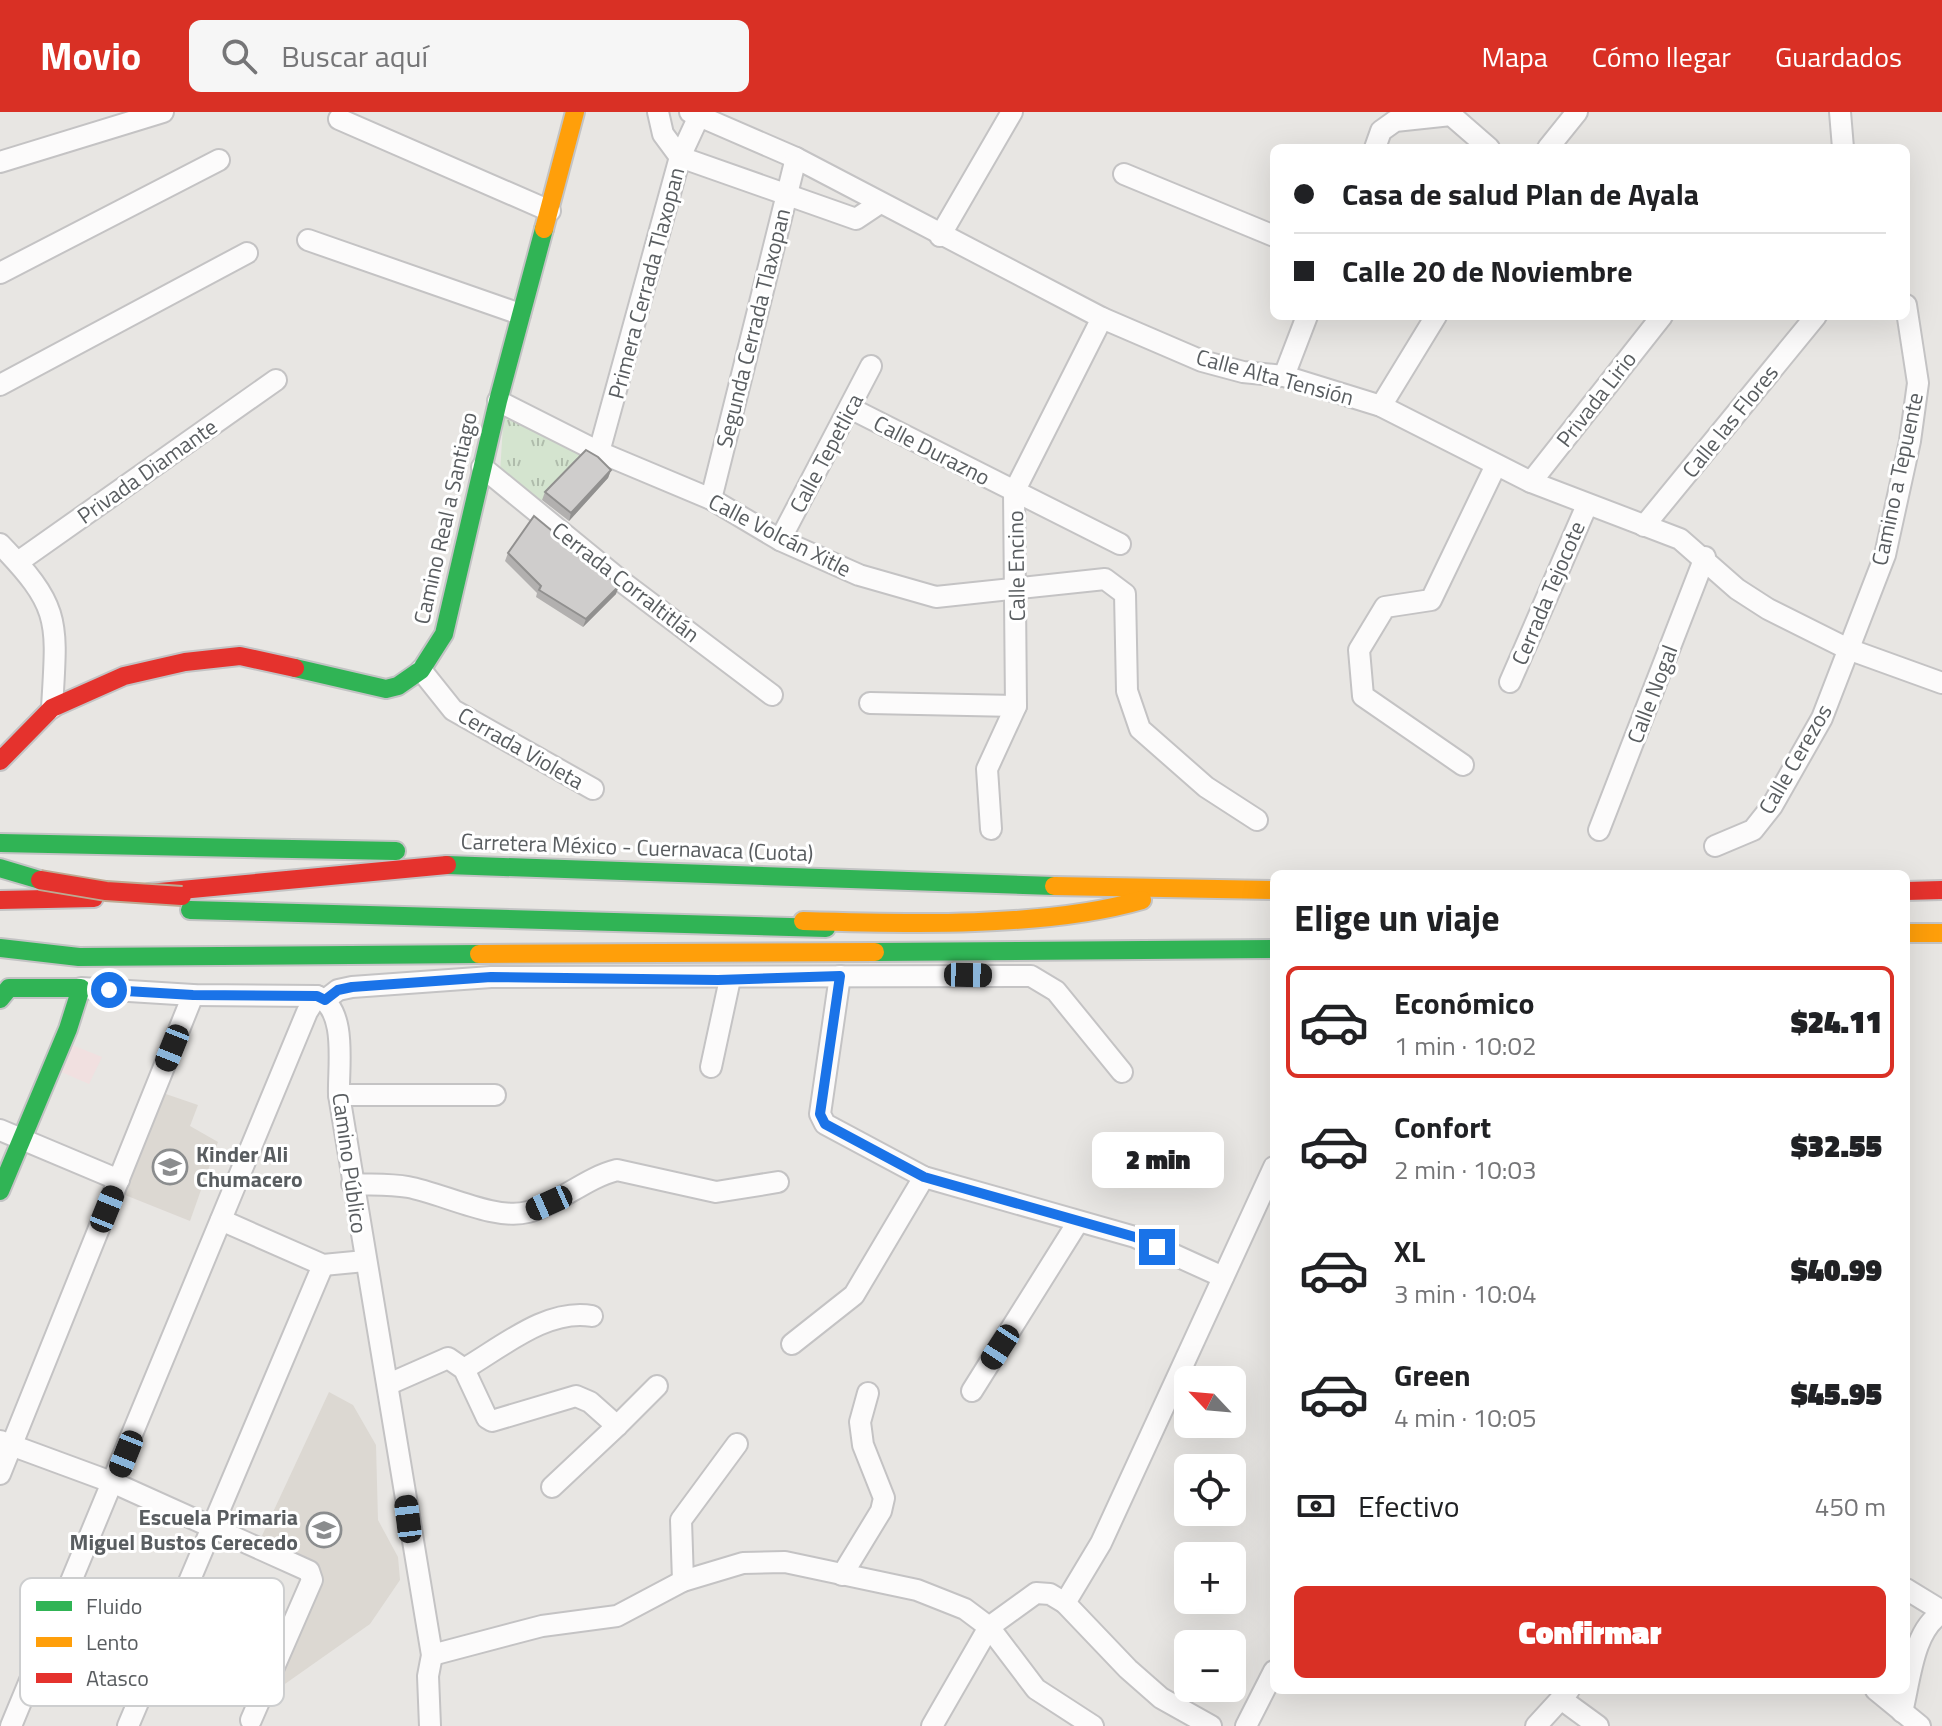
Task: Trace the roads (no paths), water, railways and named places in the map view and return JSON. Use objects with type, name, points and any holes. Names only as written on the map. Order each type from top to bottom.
[{"type":"main road","name":"Camino Real a Santiago","points":[[0,761],[52,708],[124,676],[185,662],[240,656],[386,689],[398,686],[421,670],[444,634],[498,401],[575,112]]},
{"type":"main road","points":[[0,843],[413,851],[452,865]]},
{"type":"main road","name":"Carretera México - Cuernavaca (Cuota)","points":[[0,900],[98,898],[452,865],[583,867],[1170,890],[1270,890]]},
{"type":"main road","points":[[583,867],[617,902]]},
{"type":"main road","points":[[0,868],[40,880],[106,891],[410,907],[617,902],[863,923],[1043,917],[1115,909],[1170,890]]},
{"type":"main road","points":[[0,888],[36,899],[105,911],[340,912],[876,929],[1115,927]]},
{"type":"main road","points":[[1910,891],[1942,890]]},
{"type":"main road","points":[[1910,933],[1942,933]]},
{"type":"main road","points":[[0,948],[79,957],[1270,949]]},
{"type":"main road","points":[[0,999],[9,988],[81,988],[68,1029],[0,1191]]},
{"type":"street","points":[[0,162],[163,112]]},
{"type":"street","points":[[658,112],[663,134],[680,157],[785,197],[856,219],[880,203]]},
{"type":"street","points":[[940,236],[1012,112]]},
{"type":"street","points":[[1840,112],[1843,144]]},
{"type":"street","points":[[1551,144],[1575,113]]},
{"type":"street","name":"Primera Cerrada Tlaxopan","points":[[599,452],[694,114]]},
{"type":"street","name":"Calle Alta Tensión","points":[[694,114],[796,158],[1102,318],[1202,361],[1243,372],[1284,376],[1381,406],[1531,482],[1680,539],[1705,557],[1737,589],[1768,609],[1848,649],[1942,683]]},
{"type":"street","points":[[1376,144],[1381,131],[1395,121],[1451,115],[1484,144]]},
{"type":"street","points":[[339,119],[550,211]]},
{"type":"street","name":"Segunda Cerrada Tlaxopan","points":[[711,499],[796,158]]},
{"type":"street","points":[[0,273],[219,160]]},
{"type":"street","points":[[1124,174],[1270,234]]},
{"type":"street","points":[[308,240],[520,314]]},
{"type":"street","points":[[0,385],[247,253]]},
{"type":"street","name":"Calle Encino","points":[[991,829],[987,769],[1016,706],[1018,588],[1014,492],[1102,318]]},
{"type":"street","points":[[1284,376],[1305,320]]},
{"type":"street","points":[[1381,406],[1434,320]]},
{"type":"street","name":"Privada Lirio","points":[[1531,482],[1659,320]]},
{"type":"street","name":"Calle las Flores","points":[[1644,526],[1813,320]]},
{"type":"street","name":"Camino a Tepuente","points":[[1848,649],[1885,555],[1910,441],[1918,383],[1908,320]]},
{"type":"street","name":"Calle Tepetlica","points":[[780,540],[871,366]]},
{"type":"street","name":"Privada Diamante","points":[[18,562],[276,380]]},
{"type":"street","name":"Calle Volcán Xitle","points":[[498,401],[599,452],[711,499],[780,540],[859,575],[936,597],[1105,579],[1116,585],[1125,594],[1127,691],[1140,729],[1206,787],[1257,820]]},
{"type":"street","name":"Calle Durazno","points":[[850,408],[1120,544]]},
{"type":"street","points":[[1463,765],[1363,696],[1359,650],[1385,607],[1431,600],[1496,465]]},
{"type":"street","name":"Cerrada Corraltitlán","points":[[482,467],[625,584],[772,695]]},
{"type":"street","name":"Cerrada Tejocote","points":[[1510,682],[1587,505]]},
{"type":"street","points":[[0,544],[40,587],[54,620],[52,708]]},
{"type":"street","name":"Calle Nogal","points":[[1599,830],[1705,557]]},
{"type":"street","name":"Calle Cerezos","points":[[1715,846],[1753,830],[1772,806],[1822,718],[1848,649]]},
{"type":"street","name":"Cerrada Violeta","points":[[421,670],[453,710],[593,789]]},
{"type":"street","points":[[870,703],[1016,706]]},
{"type":"street","points":[[74,1578],[307,1012],[321,998],[352,987],[491,977],[730,979],[906,974],[1031,976],[1046,982],[1122,1072]]},
{"type":"street","points":[[840,976],[820,1114],[825,1124],[924,1177],[1135,1237],[1223,1277]]},
{"type":"street","points":[[711,1067],[730,979]]},
{"type":"street","points":[[81,988],[321,998]]},
{"type":"street","points":[[0,1474],[6,1444],[119,1180],[193,995]]},
{"type":"street","name":"Camino Público","points":[[321,998],[335,1013],[339,1095],[352,1184],[389,1384],[432,1655],[428,1676],[430,1726]]},
{"type":"street","points":[[339,1095],[495,1095]]},
{"type":"street","points":[[0,1130],[119,1180]]},
{"type":"street","points":[[352,1184],[407,1187],[501,1213],[527,1213],[571,1193],[602,1174],[617,1170],[716,1192],[778,1182]]},
{"type":"street","points":[[1065,1603],[1101,1543],[1270,1176]]},
{"type":"street","points":[[792,1344],[846,1304],[864,1280],[924,1177]]},
{"type":"street","points":[[221,1220],[323,1265],[365,1261]]},
{"type":"street","points":[[972,1391],[1078,1222]]},
{"type":"street","points":[[191,1578],[323,1265]]},
{"type":"street","points":[[464,1369],[546,1322],[564,1315],[592,1316]]},
{"type":"street","points":[[389,1384],[448,1358],[464,1369],[487,1418],[492,1421],[576,1396],[584,1397],[617,1426]]},
{"type":"street","points":[[552,1487],[657,1386]]},
{"type":"street","points":[[842,1575],[881,1511],[884,1498],[863,1445],[860,1422],[868,1393]]},
{"type":"street","points":[[6,1444],[114,1483],[309,1571],[312,1580],[284,1644]]},
{"type":"street","points":[[683,1581],[681,1520],[737,1444]]},
{"type":"street","points":[[432,1655],[542,1626],[617,1616],[683,1581],[743,1563],[785,1562],[943,1598],[989,1627],[1036,1689],[1054,1704],[1093,1726]]},
{"type":"street","points":[[1910,1592],[1942,1612],[1930,1620],[1922,1636],[1910,1682]]},
{"type":"street","points":[[932,1726],[989,1627],[1036,1593],[1050,1594],[1065,1603],[1128,1669],[1161,1698],[1211,1726]]},
{"type":"street","points":[[1246,1726],[1270,1679]]},
{"type":"street","points":[[1881,1694],[1920,1726]]},
{"type":"street","points":[[1902,1712],[1907,1694]]},
{"type":"street","points":[[1536,1726],[1565,1695],[1598,1726]]},
{"type":"street","points":[[11,1726],[20,1705]]},
{"type":"street","points":[[128,1726],[136,1706]]},
{"type":"street","points":[[251,1720],[257,1706]]},
{"type":"place","name":"Kinder Ali Chumacero","points":[[170,1167]]},
{"type":"place","name":"Escuela Primaria Miguel Bustos Cerecedo","points":[[324,1530]]}]
